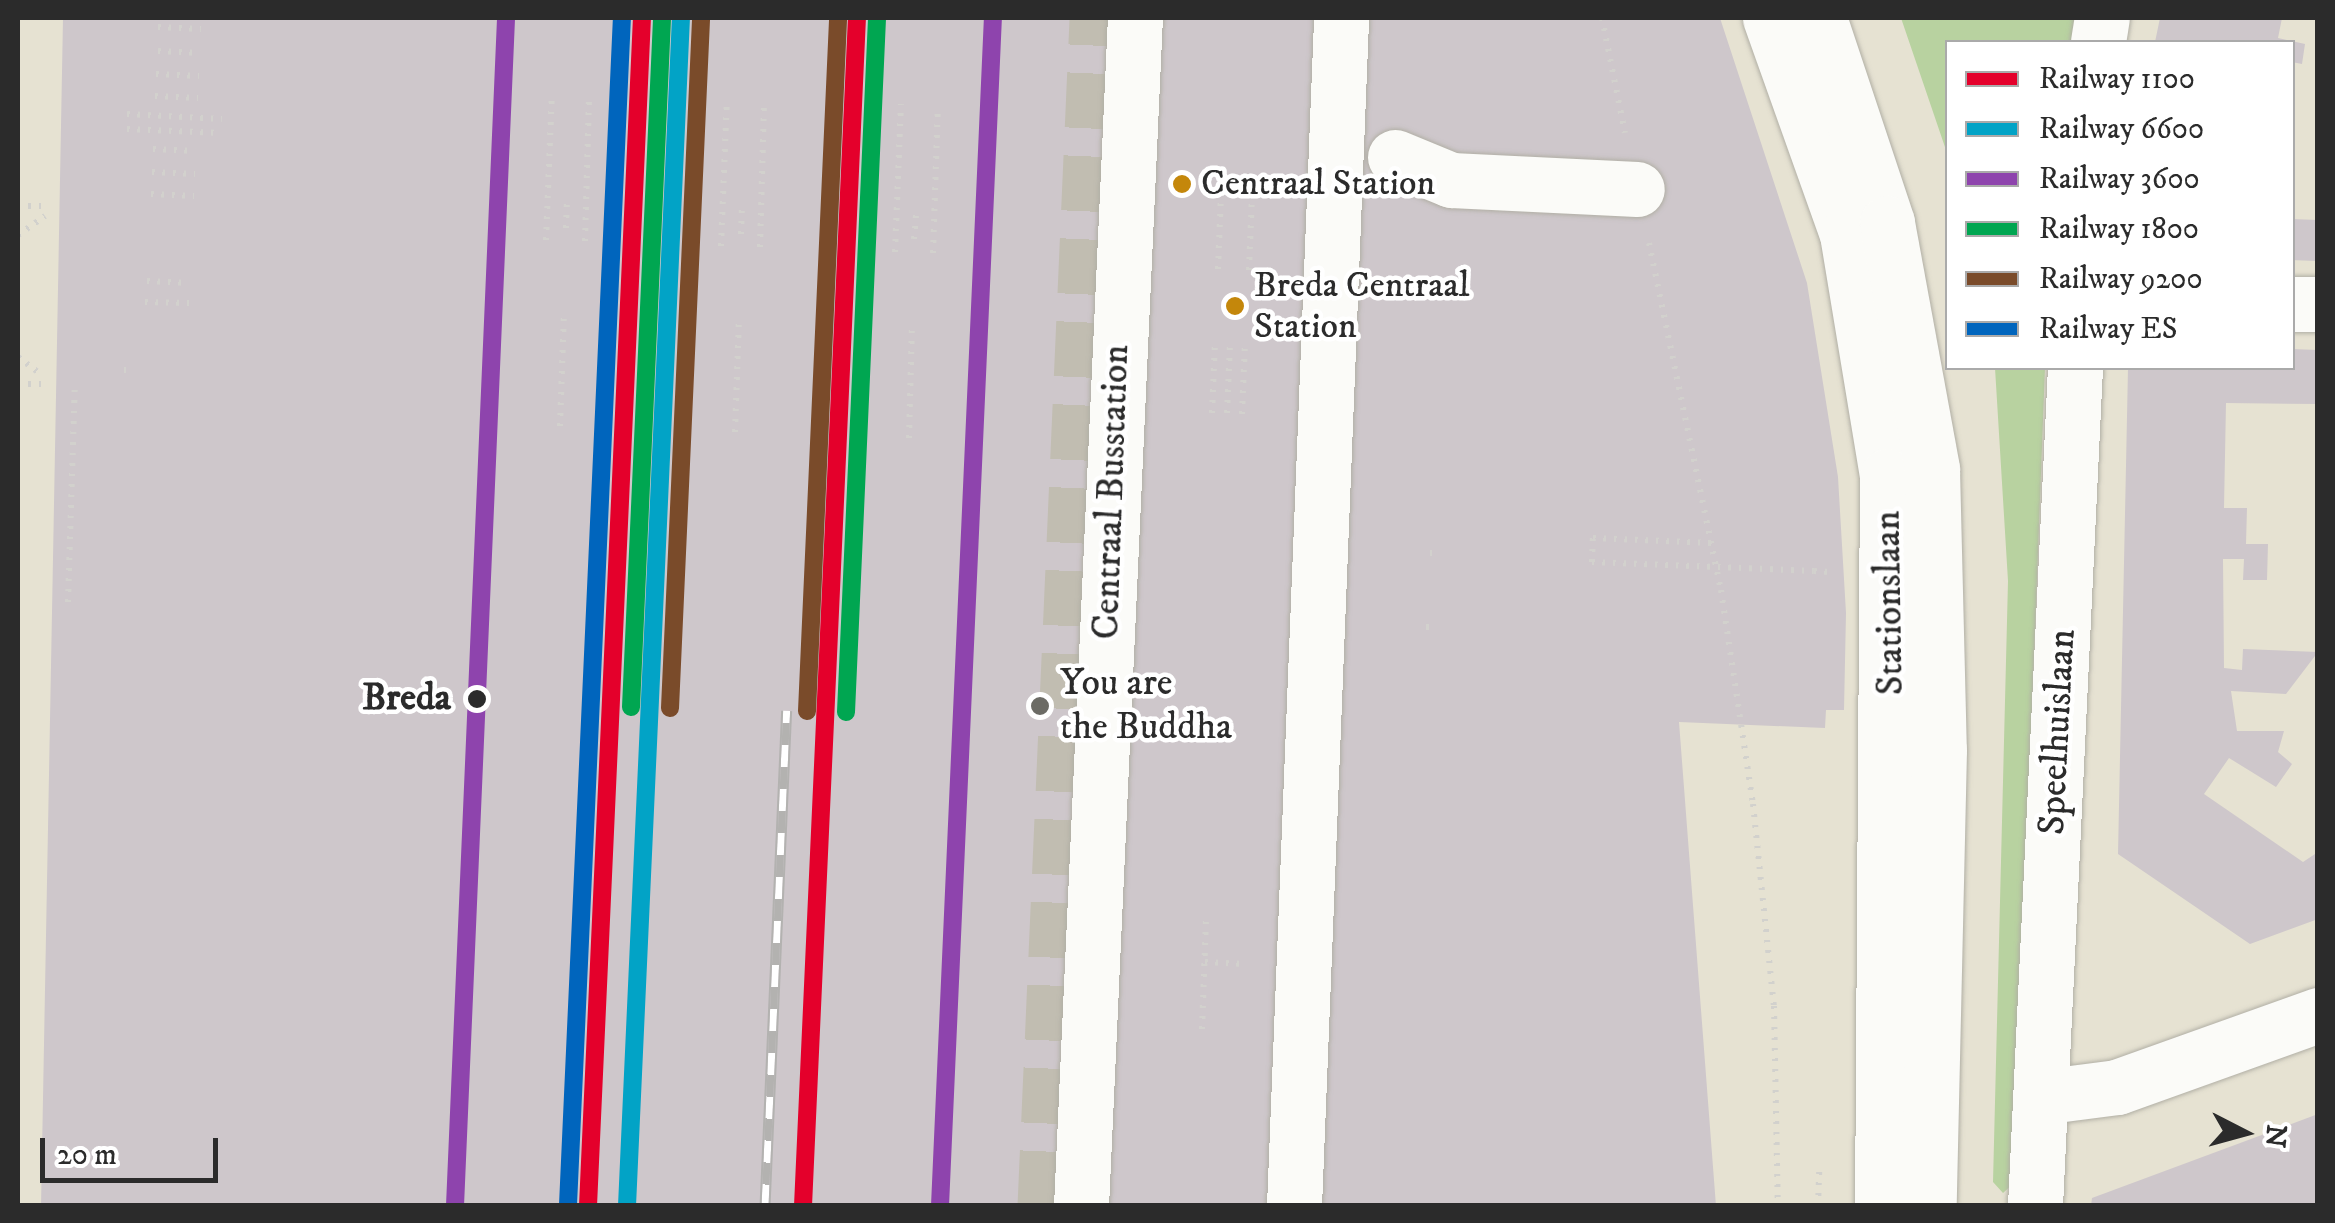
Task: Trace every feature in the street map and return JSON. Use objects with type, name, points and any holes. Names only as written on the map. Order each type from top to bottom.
[{"type":"main road","name":"Centraal Busstation","points":[[1082,1206],[1135,18]]},
{"type":"main road","points":[[1294,1206],[1341,18]]},
{"type":"main road","name":"Stationslaan","points":[[1770,18],[1847,234],[1888,476],[1882,1206]]},
{"type":"main road","name":"Stationslaan","points":[[1819,18],[1887,223],[1932,469],[1938,750],[1929,1206]]},
{"type":"main road","points":[[1394,178],[1637,189]]},
{"type":"main road","name":"Speelhuislaan","points":[[2035,1206],[2075,370]]},
{"type":"main road","points":[[2040,1097],[2116,1087],[2318,1015]]},
{"type":"path","points":[[1602,18],[1712,543],[1766,908],[1778,1206]]},
{"type":"path","points":[[158,28],[201,30]]},
{"type":"path","points":[[158,51],[200,53]]},
{"type":"path","points":[[156,74],[199,76]]},
{"type":"path","points":[[546,240],[552,93]]},
{"type":"path","points":[[585,241],[590,94]]},
{"type":"path","points":[[155,96],[198,98]]},
{"type":"path","points":[[721,246],[727,99]]},
{"type":"path","points":[[760,247],[764,100]]},
{"type":"path","points":[[895,252],[901,104]]},
{"type":"path","points":[[933,253],[938,106]]},
{"type":"path","points":[[127,114],[222,118]]},
{"type":"path","points":[[127,128],[221,133]]},
{"type":"path","points":[[152,148],[195,150]]},
{"type":"path","points":[[152,172],[195,174]]},
{"type":"path","points":[[1218,269],[1221,192]]},
{"type":"path","points":[[151,194],[194,196]]},
{"type":"path","points":[[1248,270],[1252,194]]},
{"type":"path","points":[[566,228],[567,203]]},
{"type":"path","points":[[18,206],[45,206]]},
{"type":"path","points":[[742,209],[742,234]]},
{"type":"path","points":[[914,239],[916,214]]},
{"type":"path","points":[[18,235],[45,216]]},
{"type":"path","points":[[147,281],[190,283]]},
{"type":"path","points":[[146,302],[189,304]]},
{"type":"path","points":[[560,426],[564,312]]},
{"type":"path","points":[[734,432],[738,318]]},
{"type":"path","points":[[908,438],[912,324]]},
{"type":"path","points":[[1212,413],[1215,342]]},
{"type":"path","points":[[1228,413],[1230,343]]},
{"type":"path","points":[[1242,414],[1245,343]]},
{"type":"path","points":[[18,357],[42,380],[18,384]]},
{"type":"path","points":[[68,602],[75,385]]},
{"type":"path","points":[[1712,543],[1592,538],[1592,562],[1814,571]]},
{"type":"path","points":[[1202,1029],[1206,919]]},
{"type":"green space","points":[[1901,18],[2075,18],[2073,40],[1945,40],[1945,147]]},
{"type":"green space","points":[[1995,370],[2045,370],[2014,1183],[2003,1193],[1993,1182],[2008,581]]},
{"type":"building","points":[[63,18],[1720,18],[1807,283],[1838,477],[1846,613],[1844,710],[1826,710],[1825,728],[1679,722],[1716,1206],[41,1206]]},
{"type":"building","points":[[2160,18],[2282,18],[2278,38],[2287,40],[2155,40]]},
{"type":"building","points":[[2295,42],[2305,44],[2302,64],[2295,63]]},
{"type":"building","points":[[2295,219],[2318,220],[2317,261],[2295,260]]},
{"type":"building","points":[[2295,349],[2318,350],[2318,404],[2226,403],[2224,508],[2247,508],[2246,544],[2268,544],[2267,580],[2243,580],[2244,559],[2223,559],[2224,668],[2242,670],[2243,649],[2318,652],[2286,694],[2231,691],[2237,731],[2284,731],[2278,752],[2292,764],[2276,787],[2229,758],[2204,794],[2303,862],[2318,852],[2318,919],[2250,944],[2118,854],[2128,370],[2295,370]]},
{"type":"building","points":[[2318,1114],[2318,1206],[2091,1206],[2092,1198]]},
{"type":"tunnel","points":[[1045,1206],[1097,18]]},
{"type":"railway","points":[[765,1206],[787,710]]},
{"type":"rail line","name":"3600","points":[[455,1206],[506,18]]},
{"type":"rail line","name":"ES","points":[[568,1205],[622,18]]},
{"type":"rail line","name":"1100","points":[[588,1206],[642,18]]},
{"type":"rail line","name":"6600","points":[[627,1206],[681,18]]},
{"type":"rail line","name":"1100","points":[[803,1206],[857,18]]},
{"type":"rail line","name":"3600","points":[[940,1206],[993,18]]},
{"type":"rail line","name":"1800","points":[[631,707],[662,19]]},
{"type":"rail line","name":"9200","points":[[670,708],[701,19]]},
{"type":"rail line","name":"9200","points":[[807,711],[838,19]]},
{"type":"rail line","name":"1800","points":[[846,712],[877,19]]},
{"type":"place","name":"Centraal Station","points":[[1182,184]]},
{"type":"place","name":"Breda Centraal Station","points":[[1235,306]]},
{"type":"place","name":"Breda","points":[[477,699]]},
{"type":"place","name":"You are the Buddha","points":[[1040,706]]}]
